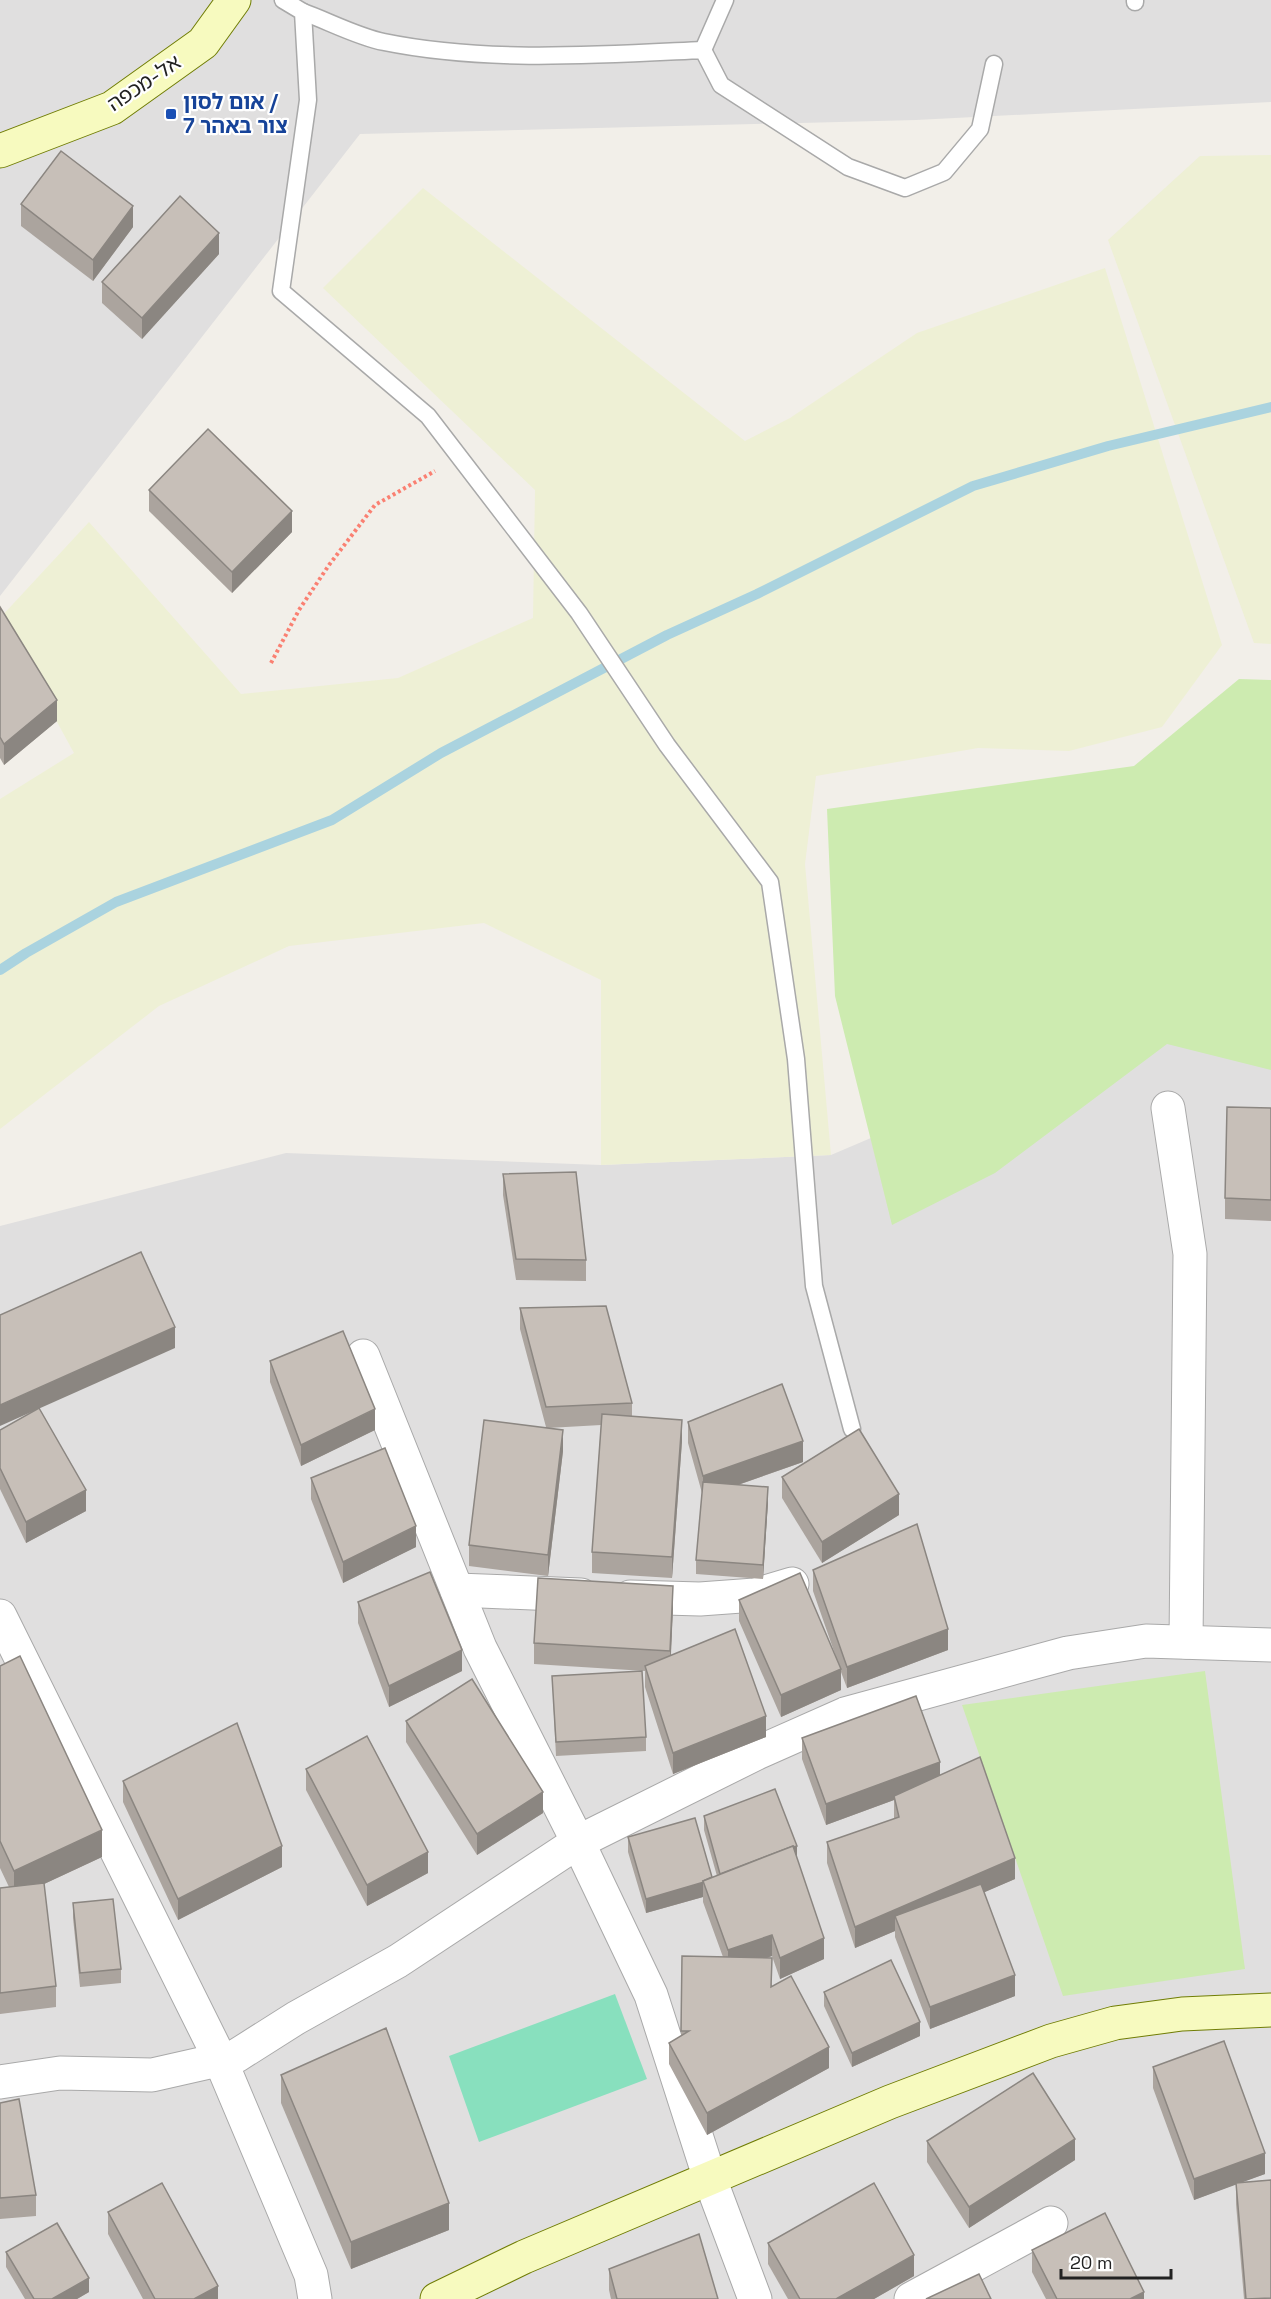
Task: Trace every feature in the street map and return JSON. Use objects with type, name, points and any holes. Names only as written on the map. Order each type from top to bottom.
[{"type":"street","name":"אל-מכפה","points":[[0,151],[112,108],[203,43],[234,0]]},
{"type":"street","points":[[1168,1108],[1190,1254],[1186,1642]]},
{"type":"street","points":[[363,1356],[480,1648],[578,1842],[651,1995],[710,2179],[755,2299]]},
{"type":"street","points":[[457,1590],[700,1599],[755,1595],[800,1582]]},
{"type":"street","points":[[0,1616],[220,2059],[311,2276],[315,2299]]},
{"type":"street","points":[[0,2082],[60,2073],[152,2075],[236,2056],[296,2018],[398,1961],[578,1842],[757,1753],[845,1714],[1068,1653],[1146,1641],[1271,1645]]},
{"type":"street","points":[[437,2299],[524,2258],[890,2102],[1051,2041],[1115,2023],[1182,2014],[1271,2010]]},
{"type":"street","points":[[910,2299],[1050,2223]]},
{"type":"lane","points":[[283,0],[303,12],[382,42],[462,54],[595,56],[703,51]]},
{"type":"lane","points":[[703,51],[725,0]]},
{"type":"lane","points":[[303,12],[308,100],[281,291],[428,416],[579,613],[667,745],[770,882],[796,1059],[814,1286],[852,1429]]},
{"type":"lane","points":[[703,51],[721,85],[848,167],[905,188],[944,172],[980,129],[994,64]]},
{"type":"path","points":[[271,663],[299,610],[375,505],[460,457]]},
{"type":"shaded area","points":[[0,0],[1271,0],[1271,102],[916,120],[360,134],[0,596]]},
{"type":"shaded area","points":[[1271,937],[1271,2299],[0,2299],[0,1226],[286,1153],[601,1165],[831,1155],[1173,1009]]},
{"type":"green space","points":[[1271,155],[1271,644],[1254,643],[1108,240],[1200,156]]},
{"type":"green space","points":[[423,188],[745,441],[790,418],[917,333],[1105,268],[1222,645],[1162,727],[1069,751],[978,748],[816,776],[805,864],[831,1155],[601,1165],[601,980],[484,923],[289,946],[159,1006],[0,1129],[0,799],[74,753],[0,618],[89,522],[241,694],[398,678],[533,618],[535,490],[323,288]]},
{"type":"green space","points":[[1239,679],[1271,680],[1271,1070],[1167,1044],[995,1173],[892,1225],[835,996],[827,809],[1134,766]]},
{"type":"green space","points":[[1205,1671],[1245,1969],[1063,1996],[962,1705]]},
{"type":"green space","points":[[615,1994],[647,2079],[479,2142],[449,2056]]},
{"type":"building","points":[[61,151],[133,206],[93,260],[21,204]]},
{"type":"building","points":[[180,196],[219,233],[142,318],[102,282]]},
{"type":"building","points":[[208,429],[292,511],[232,572],[149,490]]},
{"type":"building","points":[[0,607],[57,700],[4,744],[0,737]]},
{"type":"building","points":[[1227,1107],[1271,1108],[1271,1200],[1225,1198]]},
{"type":"building","points":[[576,1172],[586,1260],[516,1259],[503,1174]]},
{"type":"building","points":[[141,1252],[175,1327],[0,1405],[0,1315]]},
{"type":"building","points":[[606,1306],[632,1403],[546,1407],[520,1308]]},
{"type":"building","points":[[343,1331],[375,1409],[301,1445],[270,1361]]},
{"type":"building","points":[[782,1384],[803,1441],[703,1476],[688,1422]]},
{"type":"building","points":[[39,1408],[86,1490],[26,1522],[0,1468],[0,1430]]},
{"type":"building","points":[[602,1414],[682,1420],[672,1557],[592,1552]]},
{"type":"building","points":[[484,1420],[563,1430],[548,1555],[469,1545]]},
{"type":"building","points":[[859,1429],[899,1494],[822,1542],[782,1477]]},
{"type":"building","points":[[385,1448],[416,1526],[343,1562],[311,1478]]},
{"type":"building","points":[[703,1482],[768,1487],[763,1565],[696,1560]]},
{"type":"building","points":[[917,1524],[948,1629],[847,1667],[813,1570]]},
{"type":"building","points":[[430,1572],[462,1650],[389,1686],[358,1602]]},
{"type":"building","points":[[800,1573],[841,1669],[781,1695],[739,1600]]},
{"type":"building","points":[[538,1578],[673,1586],[670,1651],[534,1643]]},
{"type":"building","points":[[735,1629],[766,1716],[673,1753],[645,1666]]},
{"type":"building","points":[[20,1656],[102,1830],[14,1871],[0,1841],[0,1666]]},
{"type":"building","points":[[642,1671],[646,1737],[556,1742],[552,1676]]},
{"type":"building","points":[[472,1679],[543,1792],[477,1834],[406,1721]]},
{"type":"building","points":[[916,1696],[940,1762],[826,1804],[802,1738]]},
{"type":"building","points":[[237,1723],[282,1846],[178,1899],[123,1781]]},
{"type":"building","points":[[367,1736],[428,1852],[367,1885],[306,1769]]},
{"type":"building","points":[[980,1757],[1015,1858],[855,1927],[827,1842],[899,1817],[894,1796]]},
{"type":"building","points":[[775,1789],[797,1846],[720,1874],[704,1816]]},
{"type":"building","points":[[695,1818],[712,1877],[704,1882],[646,1899],[628,1837]]},
{"type":"building","points":[[793,1846],[824,1938],[780,1958],[772,1935],[728,1950],[703,1881]]},
{"type":"building","points":[[44,1883],[56,1986],[0,1993],[0,1888]]},
{"type":"building","points":[[981,1884],[1015,1975],[930,2007],[895,1916]]},
{"type":"building","points":[[113,1899],[121,1969],[80,1973],[73,1903]]},
{"type":"building","points":[[682,1956],[772,1958],[771,1987],[791,1976],[829,2047],[707,2113],[669,2043],[689,2031],[681,2031]]},
{"type":"building","points":[[891,1960],[920,2022],[852,2053],[824,1992]]},
{"type":"building","points":[[386,2028],[449,2203],[351,2242],[281,2075]]},
{"type":"building","points":[[1224,2041],[1265,2153],[1194,2179],[1153,2067]]},
{"type":"building","points":[[1033,2073],[1075,2139],[969,2207],[927,2141]]},
{"type":"building","points":[[19,2099],[36,2195],[0,2198],[0,2103]]},
{"type":"building","points":[[1271,2180],[1271,2298],[1246,2299],[1236,2183]]},
{"type":"building","points":[[162,2183],[218,2286],[194,2299],[155,2299],[108,2212]]},
{"type":"building","points":[[874,2183],[914,2255],[836,2299],[800,2299],[768,2243]]},
{"type":"building","points":[[1105,2213],[1144,2292],[1130,2299],[1057,2299],[1032,2250]]},
{"type":"building","points":[[57,2223],[89,2278],[52,2299],[34,2299],[6,2252]]},
{"type":"building","points":[[699,2234],[718,2299],[617,2299],[609,2269]]},
{"type":"building","points":[[979,2274],[991,2299],[926,2299]]},
{"type":"waterway","points":[[0,970],[116,902],[332,820],[441,753],[667,635],[757,594],[973,486],[1108,446],[1271,407]]},
{"type":"place","name":"אום לסון / צור באהר 7","points":[[171,114]]}]
